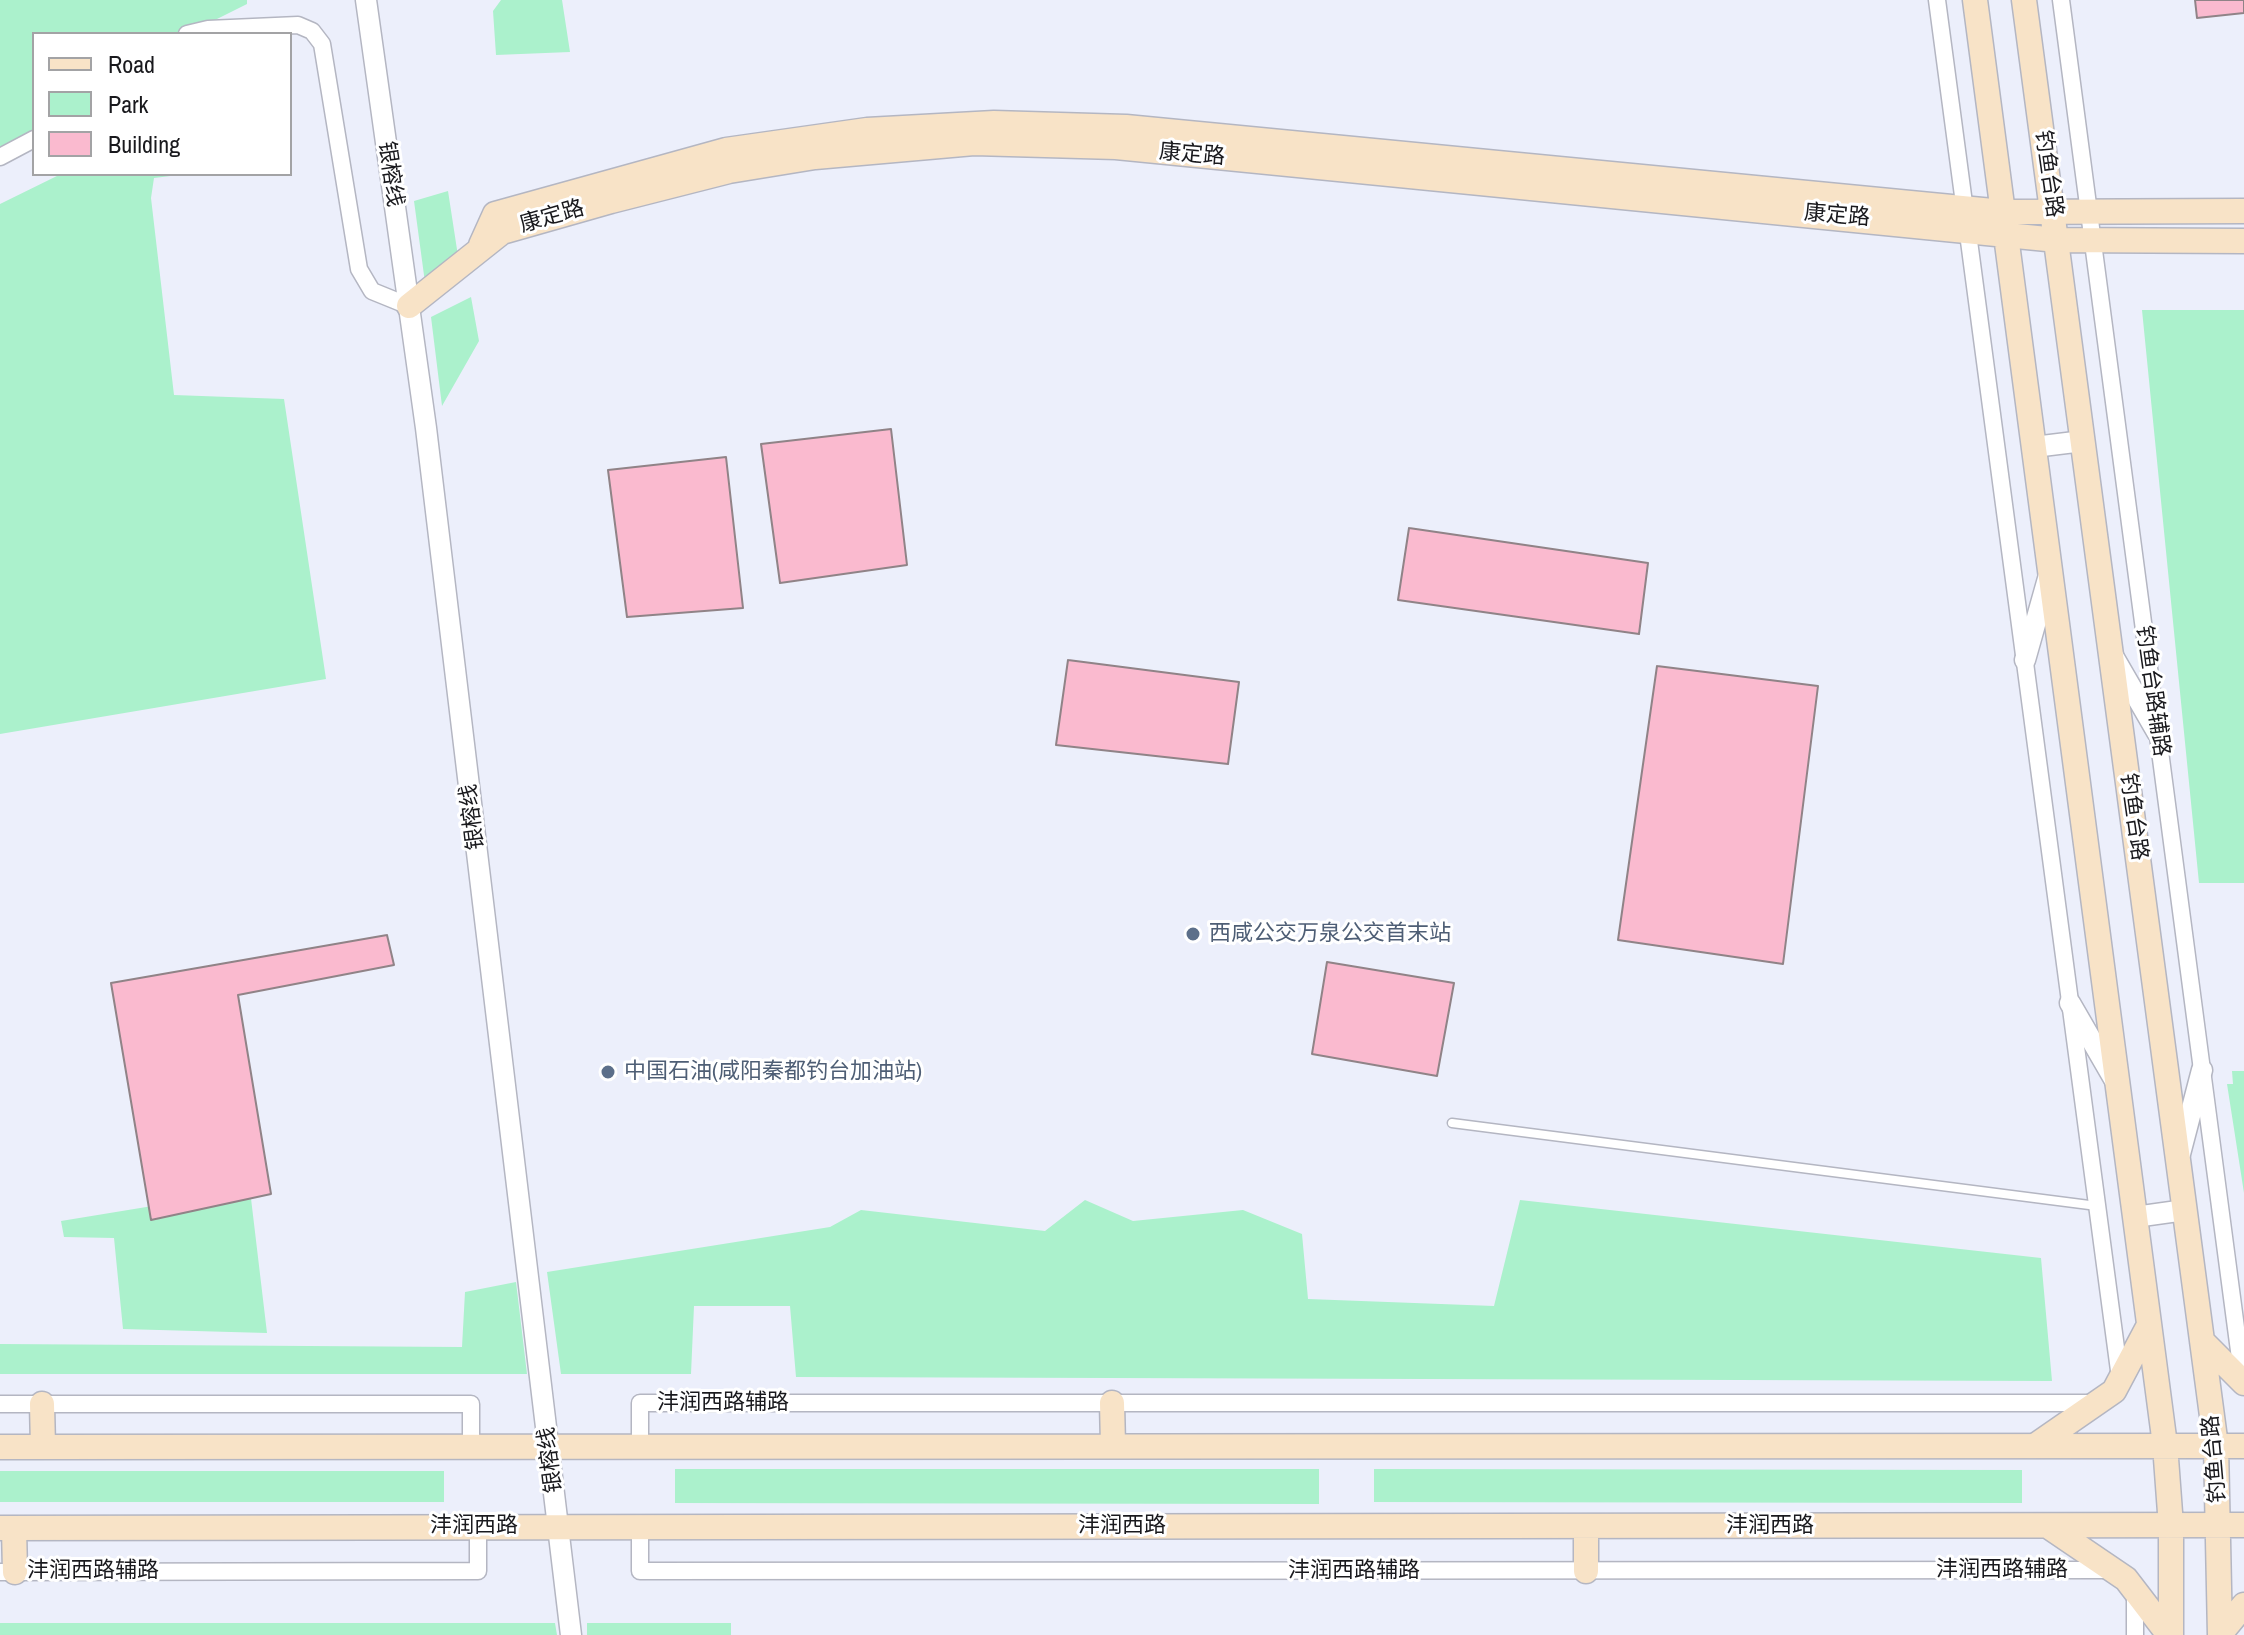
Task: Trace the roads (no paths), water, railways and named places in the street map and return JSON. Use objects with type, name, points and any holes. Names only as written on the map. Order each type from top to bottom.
[{"type":"main road","points":[[1975,0],[2165,1445],[2171,1526],[2170,1635]]},
{"type":"main road","name":"钓鱼台路","points":[[2024,0],[2216,1446],[2232,1525],[2220,1634]]},
{"type":"main road","name":"康定路","points":[[409,306],[476,255],[495,214],[650,168],[726,150],[867,130],[994,123],[1126,127],[2005,222],[2057,240],[2244,241]]},
{"type":"main road","name":"康定路","points":[[2005,222],[2052,209],[2244,211]]},
{"type":"main road","points":[[2036,1445],[2114,1391],[2149,1325]]},
{"type":"main road","points":[[2202,1341],[2244,1383]]},
{"type":"main road","points":[[1112,1403],[1113,1445]]},
{"type":"main road","points":[[42,1404],[43,1447]]},
{"type":"main road","points":[[0,1447],[2244,1446]]},
{"type":"main road","name":"沣润西路","points":[[7,1528],[2232,1525]]},
{"type":"main road","points":[[1586,1526],[1586,1571]]},
{"type":"main road","points":[[2048,1526],[2114,1570],[2170,1635]]},
{"type":"main road","points":[[7,1528],[7,1572]]},
{"type":"main road","points":[[2220,1634],[2244,1605]]},
{"type":"street","name":"银榕线","points":[[366,0],[409,306],[571,1635]]},
{"type":"street","points":[[1937,0],[2120,1379]]},
{"type":"street","name":"钓鱼台路辅路","points":[[2061,0],[2244,1383]]},
{"type":"street","points":[[195,32],[298,25],[312,31],[322,44],[359,269],[372,291],[409,306]]},
{"type":"street","points":[[0,157],[32,140]]},
{"type":"street","points":[[2034,447],[2083,441]]},
{"type":"street","points":[[2025,660],[2050,571]]},
{"type":"street","points":[[2111,652],[2157,732]]},
{"type":"street","points":[[2070,1003],[2117,1084]]},
{"type":"street","points":[[2178,1162],[2202,1070]]},
{"type":"street","points":[[2135,1217],[2185,1210]]},
{"type":"street","name":"沣润西路辅路","points":[[640,1446],[640,1403],[2096,1403]]},
{"type":"street","points":[[0,1404],[471,1404],[471,1446]]},
{"type":"street","name":"沣润西路辅路","points":[[7,1572],[478,1571],[478,1526]]},
{"type":"street","name":"沣润西路辅路","points":[[640,1526],[640,1571],[2114,1570]]},
{"type":"street","points":[[2135,1591],[2135,1635]]},
{"type":"lane","points":[[1452,1123],[2097,1206]]},
{"type":"place","name":"西咸公交万泉公交首末站","points":[[1193,934]]},
{"type":"place","name":"中国石油(咸阳秦都钓台加油站)","points":[[608,1072]]}]
